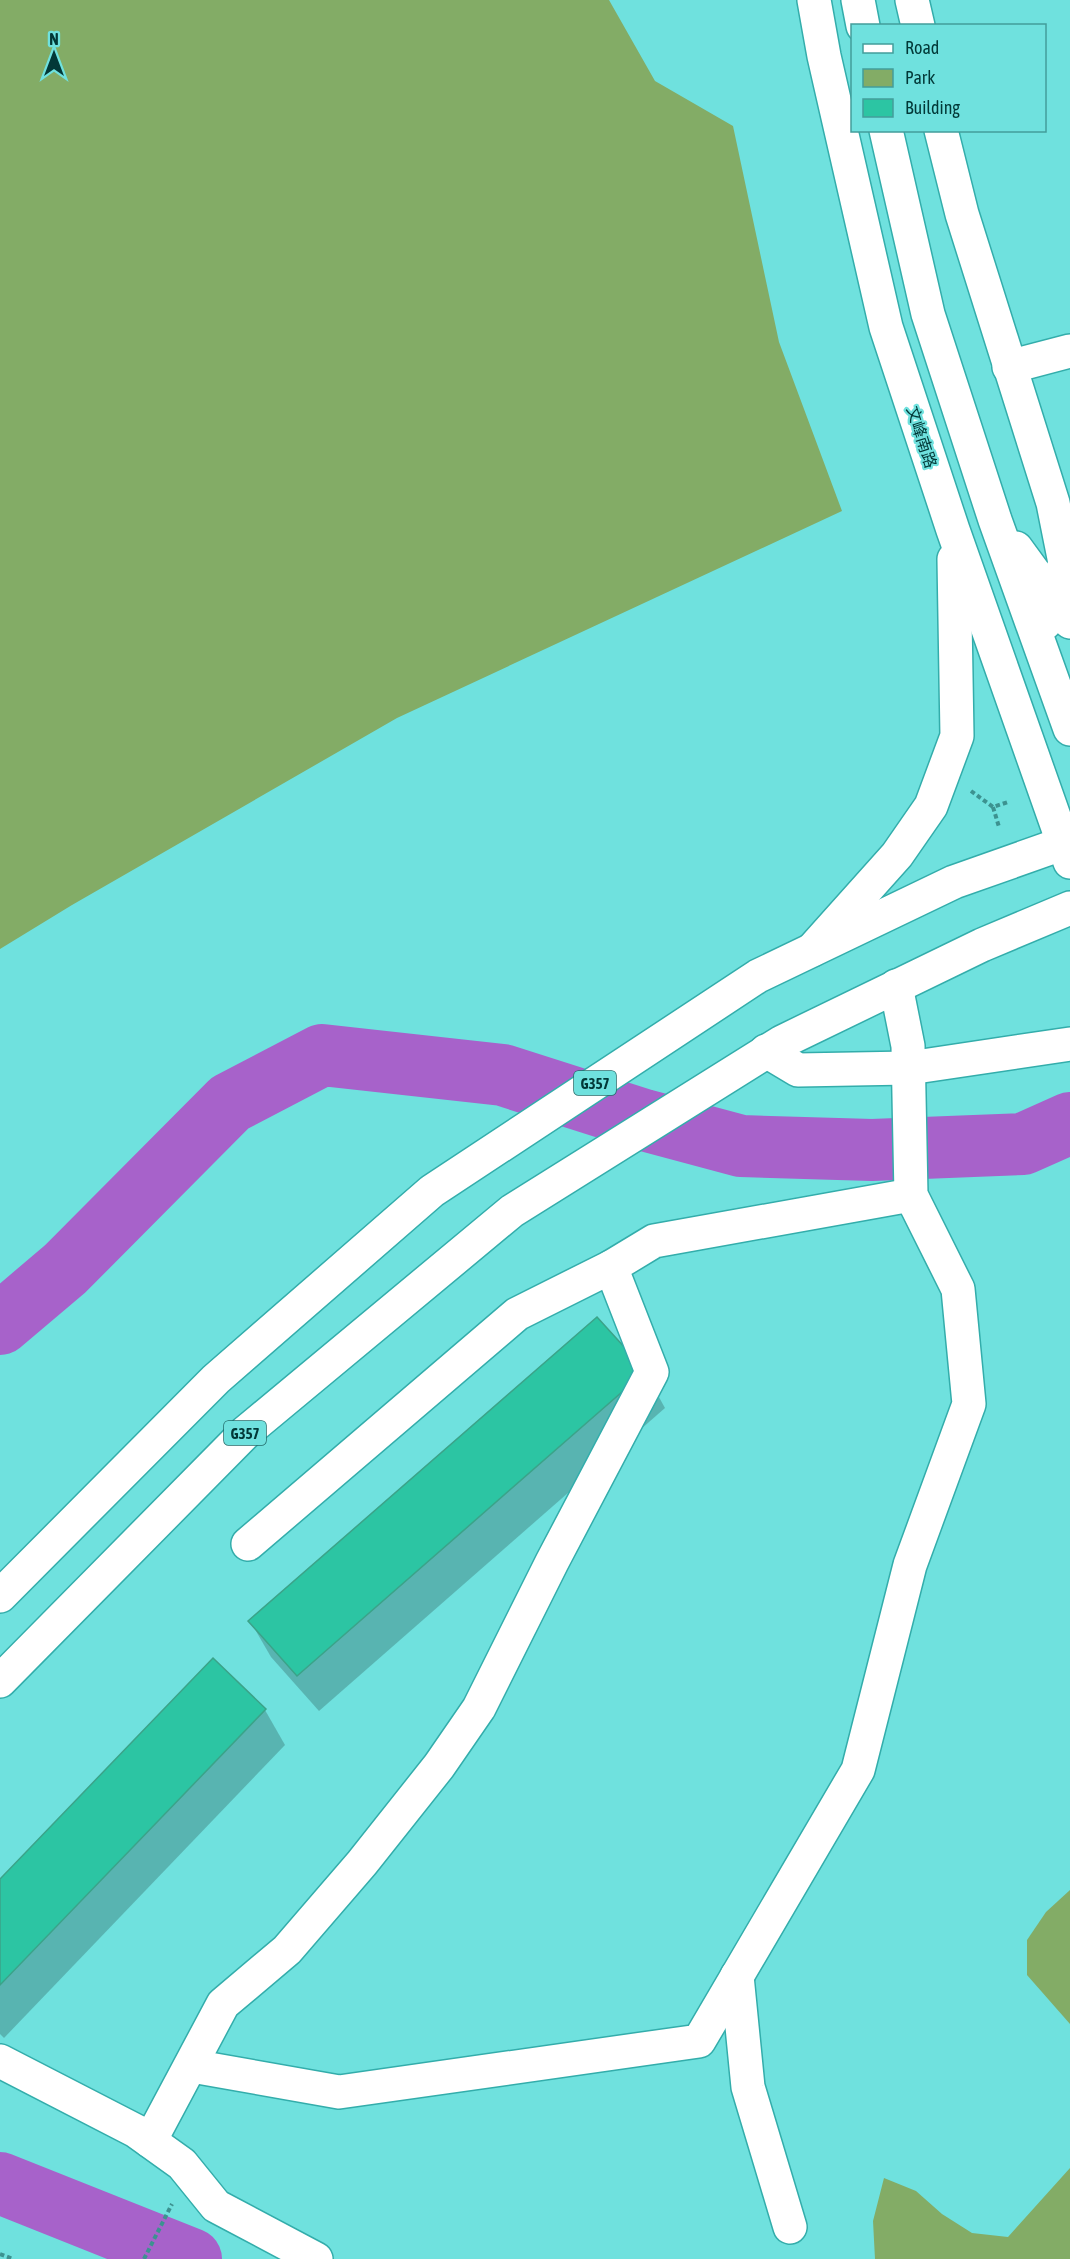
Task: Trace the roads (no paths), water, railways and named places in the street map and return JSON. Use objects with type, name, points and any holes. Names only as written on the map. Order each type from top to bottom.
[{"type":"main road","name":"文峰南路","points":[[814,0],[824,56],[886,327],[953,530],[1068,849]]},
{"type":"main road","points":[[858,0],[863,24]]},
{"type":"main road","points":[[912,0],[918,24]]},
{"type":"main road","points":[[886,132],[928,314],[995,520],[1070,729]]},
{"type":"main road","points":[[942,132],[962,214],[1053,503],[1065,563],[1062,610],[1039,642]]},
{"type":"main road","points":[[1009,367],[1070,351]]},
{"type":"main road","points":[[995,520],[1062,610]]},
{"type":"main road","points":[[812,950],[897,855],[931,806],[957,736],[953,530]]},
{"type":"main road","name":"G357","points":[[0,1596],[216,1379],[432,1191],[758,976],[954,882],[1068,849]]},
{"type":"main road","name":"G357","points":[[0,1681],[246,1432],[512,1211],[774,1047],[982,945],[1070,908]]},
{"type":"main road","points":[[192,2066],[339,2092],[699,2041],[858,1770],[910,1565],[969,1404],[958,1289],[912,1195],[908,1046],[896,986]]},
{"type":"main road","points":[[774,1047],[798,1070],[909,1068],[1070,1044]]},
{"type":"main road","points":[[248,1544],[518,1314],[611,1267],[654,1241],[912,1195]]},
{"type":"main road","points":[[150,2141],[223,2004],[287,1950],[362,1863],[439,1766],[479,1708],[557,1551],[652,1372],[611,1267]]},
{"type":"main road","points":[[737,1976],[748,2087],[790,2227]]},
{"type":"main road","points":[[0,2061],[136,2131],[182,2164],[216,2206],[316,2259]]},
{"type":"waterway","points":[[0,1324],[65,1269],[230,1103],[322,1055],[503,1075],[644,1120],[741,1146],[872,1150],[1023,1144],[1070,1123]]},
{"type":"waterway","points":[[0,2183],[191,2259]]}]
